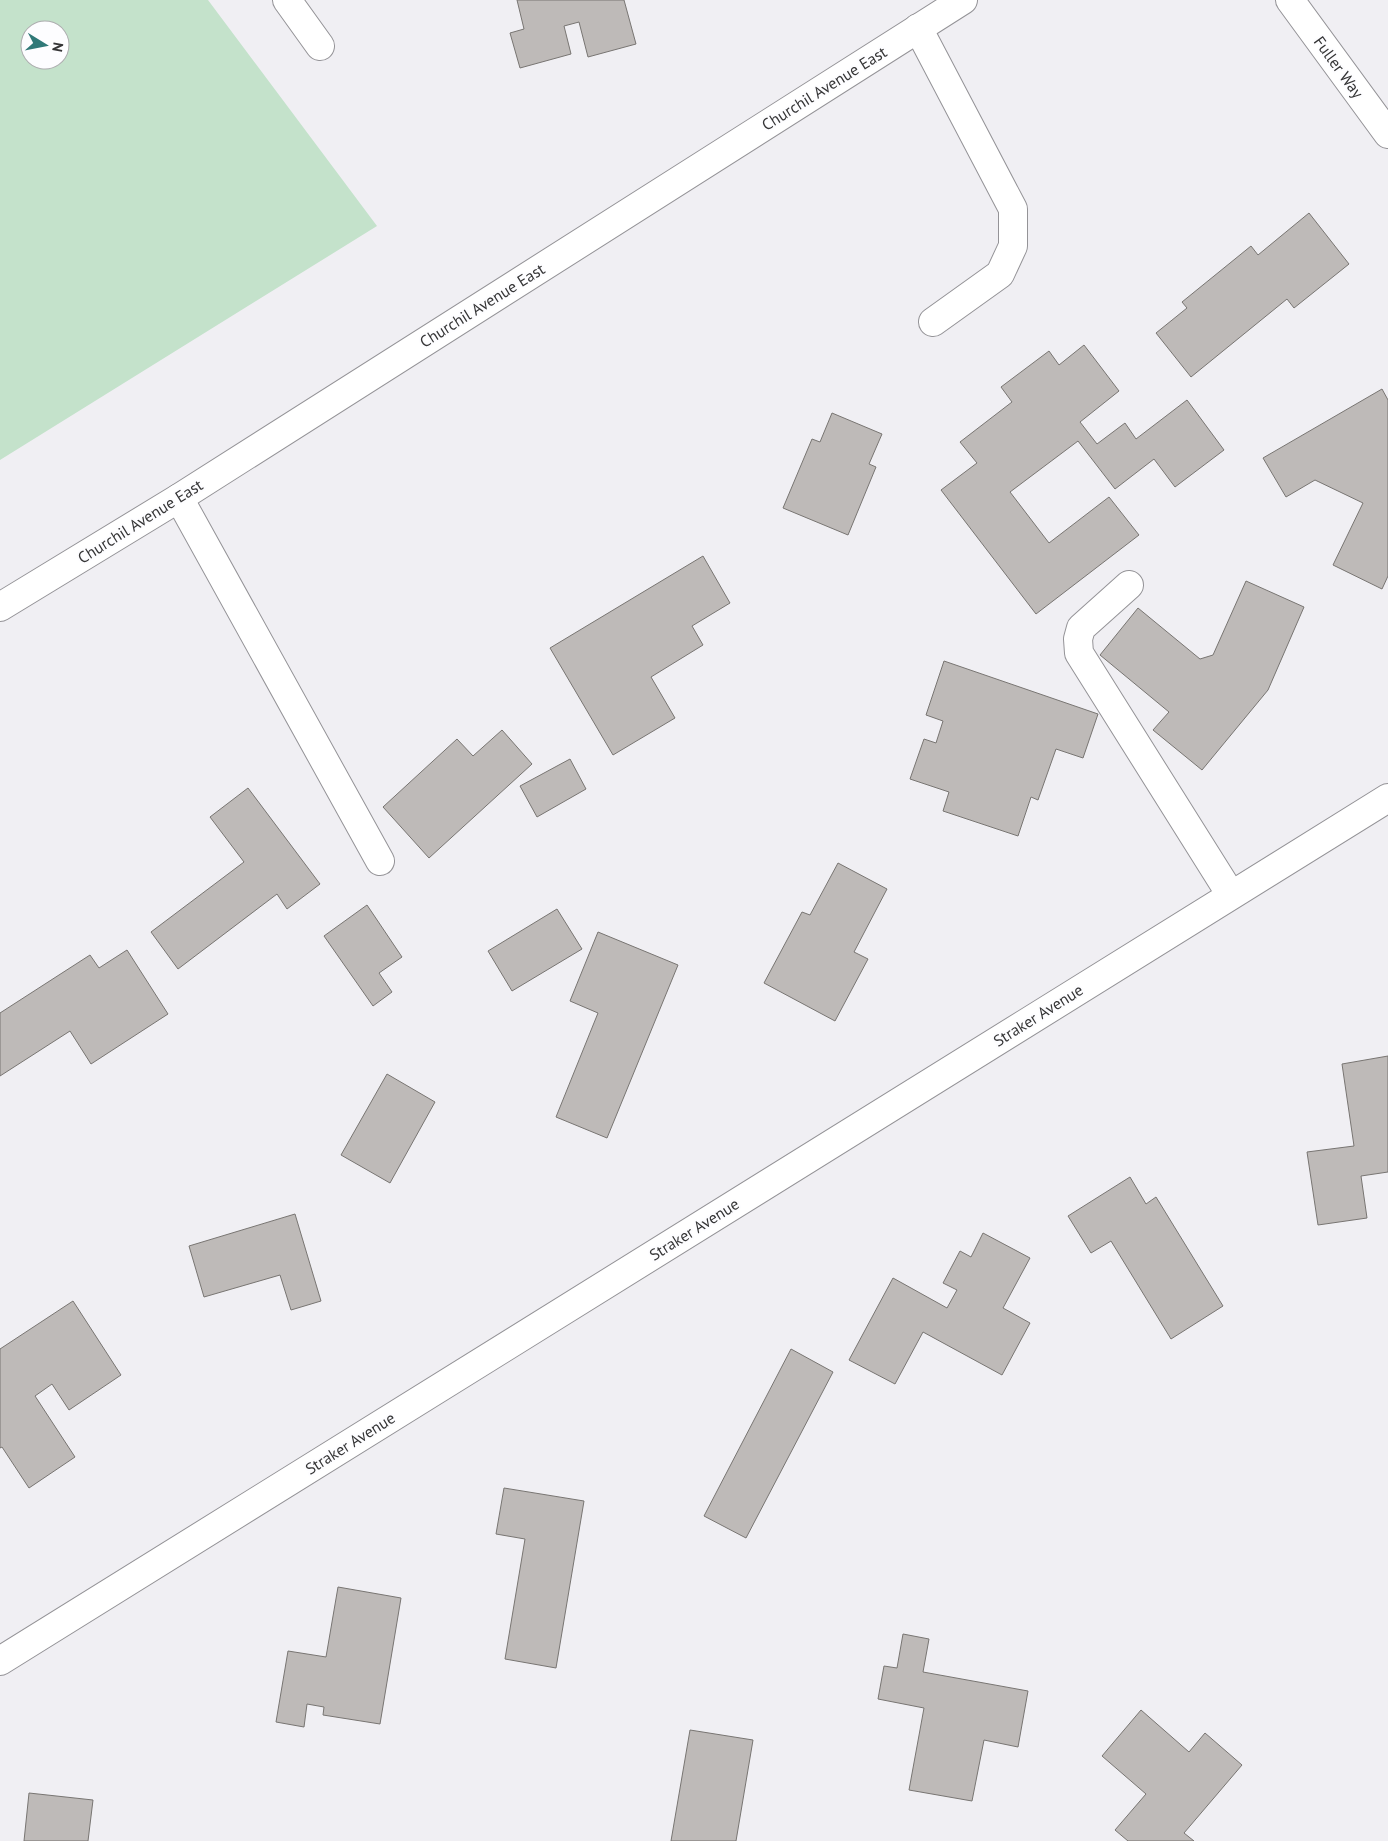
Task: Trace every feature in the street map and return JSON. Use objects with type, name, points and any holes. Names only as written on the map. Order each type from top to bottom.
[{"type":"street","points":[[287,0],[320,46]]},
{"type":"street","name":"Churchil Avenue East","points":[[0,607],[179,498],[963,0]]},
{"type":"street","name":"Fuller Way","points":[[1290,0],[1388,134]]},
{"type":"street","points":[[918,28],[1013,209],[1012,246],[1000,274],[933,322]]},
{"type":"street","points":[[179,498],[380,861]]},
{"type":"street","points":[[1129,585],[1081,628],[1078,639],[1079,653],[1231,895]]},
{"type":"street","name":"Straker Avenue","points":[[0,1661],[1388,798]]},
{"type":"green space","points":[[0,0],[208,0],[377,226],[0,460]]},
{"type":"building","points":[[517,0],[624,0],[636,44],[588,57],[579,22],[564,26],[571,54],[520,68],[510,33],[524,29]]},
{"type":"building","points":[[1309,213],[1349,264],[1294,308],[1287,299],[1191,377],[1156,333],[1187,308],[1182,302],[1251,246],[1258,255]]},
{"type":"building","points":[[1084,345],[1119,391],[1080,422],[1097,444],[1125,423],[1136,439],[1187,400],[1224,450],[1175,487],[1154,459],[1115,489],[1078,441],[1010,492],[1049,543],[1109,497],[1139,535],[1036,614],[941,490],[977,463],[960,442],[1012,402],[1001,387],[1049,351],[1059,365]]},
{"type":"building","points":[[1382,389],[1388,400],[1388,576],[1382,589],[1333,565],[1363,503],[1315,480],[1286,497],[1263,458]]},
{"type":"building","points":[[832,413],[882,434],[869,464],[876,467],[848,535],[783,508],[812,439],[820,442]]},
{"type":"building","points":[[703,556],[730,603],[692,626],[703,645],[651,677],[675,718],[613,755],[550,648]]},
{"type":"building","points":[[1246,581],[1304,607],[1268,690],[1202,770],[1153,730],[1169,712],[1100,655],[1138,608],[1200,659],[1213,655]]},
{"type":"building","points":[[944,661],[1098,714],[1083,758],[1056,749],[1038,800],[1031,797],[1018,836],[943,811],[949,792],[910,779],[924,739],[936,743],[943,721],[926,715]]},
{"type":"building","points":[[502,730],[532,764],[429,858],[383,807],[457,739],[473,756]]},
{"type":"building","points":[[570,759],[586,789],[537,817],[520,786]]},
{"type":"building","points":[[248,788],[320,884],[287,909],[277,894],[178,969],[151,932],[244,862],[210,817]]},
{"type":"building","points":[[838,863],[887,889],[854,952],[868,959],[835,1021],[764,983],[802,912],[810,915]]},
{"type":"building","points":[[367,905],[402,957],[379,973],[392,992],[373,1006],[324,936]]},
{"type":"building","points":[[557,909],[582,949],[512,991],[488,951]]},
{"type":"building","points":[[598,932],[678,965],[607,1138],[556,1117],[598,1013],[570,1001]]},
{"type":"building","points":[[127,950],[168,1014],[91,1064],[70,1031],[0,1076],[0,1013],[90,955],[99,968]]},
{"type":"building","points":[[1388,1056],[1388,1172],[1361,1176],[1367,1218],[1318,1225],[1307,1152],[1354,1146],[1342,1064]]},
{"type":"building","points":[[387,1074],[435,1102],[390,1183],[341,1155]]},
{"type":"building","points":[[1130,1177],[1146,1204],[1156,1197],[1223,1306],[1171,1339],[1111,1241],[1091,1253],[1068,1216]]},
{"type":"building","points":[[295,1214],[321,1301],[291,1310],[280,1275],[204,1297],[189,1246]]},
{"type":"building","points":[[983,1233],[1030,1258],[1003,1308],[1030,1323],[1002,1375],[923,1332],[895,1384],[849,1360],[893,1278],[947,1308],[957,1290],[943,1283],[960,1251],[971,1257]]},
{"type":"building","points":[[73,1301],[121,1375],[69,1410],[52,1384],[35,1396],[75,1457],[29,1488],[2,1447],[0,1448],[0,1349]]},
{"type":"building","points":[[791,1349],[833,1372],[746,1538],[704,1516]]},
{"type":"building","points":[[504,1488],[584,1501],[556,1668],[505,1659],[525,1539],[496,1534]]},
{"type":"building","points":[[338,1587],[401,1598],[380,1724],[323,1715],[324,1707],[307,1704],[304,1727],[276,1722],[288,1651],[326,1657]]},
{"type":"building","points":[[903,1634],[929,1639],[923,1672],[1028,1691],[1018,1747],[984,1740],[972,1801],[909,1790],[924,1708],[878,1699],[884,1666],[897,1668]]},
{"type":"building","points":[[1141,1710],[1189,1752],[1205,1733],[1242,1765],[1184,1833],[1194,1841],[1128,1841],[1115,1830],[1146,1794],[1102,1756]]},
{"type":"building","points":[[690,1730],[753,1740],[736,1841],[671,1841]]},
{"type":"building","points":[[29,1793],[93,1800],[88,1841],[24,1841]]}]
